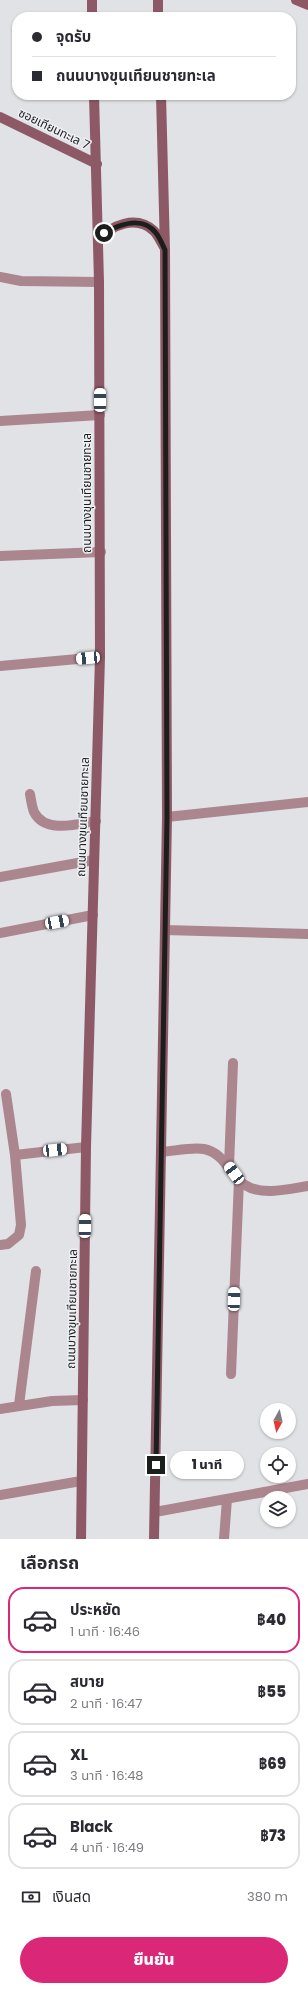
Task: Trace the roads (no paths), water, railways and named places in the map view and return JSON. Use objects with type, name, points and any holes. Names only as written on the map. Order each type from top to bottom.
[{"type":"main road","points":[[92,0],[92,12]]},
{"type":"main road","points":[[158,0],[158,12]]},
{"type":"main road","points":[[296,0],[308,5]]},
{"type":"main road","name":"ถนนบางขุนเทียนชายทะเล","points":[[80,1539],[84,1400],[86,1147],[100,657],[101,552],[99,282],[94,100]]},
{"type":"main road","points":[[154,1539],[167,817],[165,250],[161,100]]},
{"type":"main road","name":"ซอยเทียนทะเล 7","points":[[0,117],[97,164]]},
{"type":"main road","points":[[98,242],[104,233],[113,228],[122,224],[135,223],[145,225],[156,232],[165,250]]},
{"type":"street","points":[[0,277],[21,281],[99,282]]},
{"type":"street","points":[[0,421],[100,415]]},
{"type":"street","points":[[0,556],[101,552]]},
{"type":"street","points":[[0,666],[100,657]]},
{"type":"street","points":[[30,794],[34,813],[47,824],[62,826],[96,821]]},
{"type":"street","points":[[167,817],[308,802]]},
{"type":"street","points":[[0,877],[94,860]]},
{"type":"street","points":[[0,933],[93,915]]},
{"type":"street","points":[[165,930],[308,934]]},
{"type":"street","points":[[229,1166],[234,1063]]},
{"type":"street","points":[[0,1245],[8,1244],[19,1236],[21,1225],[15,1155],[6,1094]]},
{"type":"street","points":[[15,1155],[86,1147]]},
{"type":"street","points":[[162,1152],[205,1149],[218,1156],[229,1166],[244,1185],[255,1190],[265,1191],[308,1186]]},
{"type":"street","points":[[232,1374],[239,1180]]},
{"type":"street","points":[[19,1405],[36,1271]]},
{"type":"street","points":[[0,1409],[52,1401],[84,1400]]},
{"type":"street","points":[[0,1495],[81,1481]]},
{"type":"street","points":[[155,1512],[308,1484]]},
{"type":"street","points":[[224,1539],[227,1499]]}]
